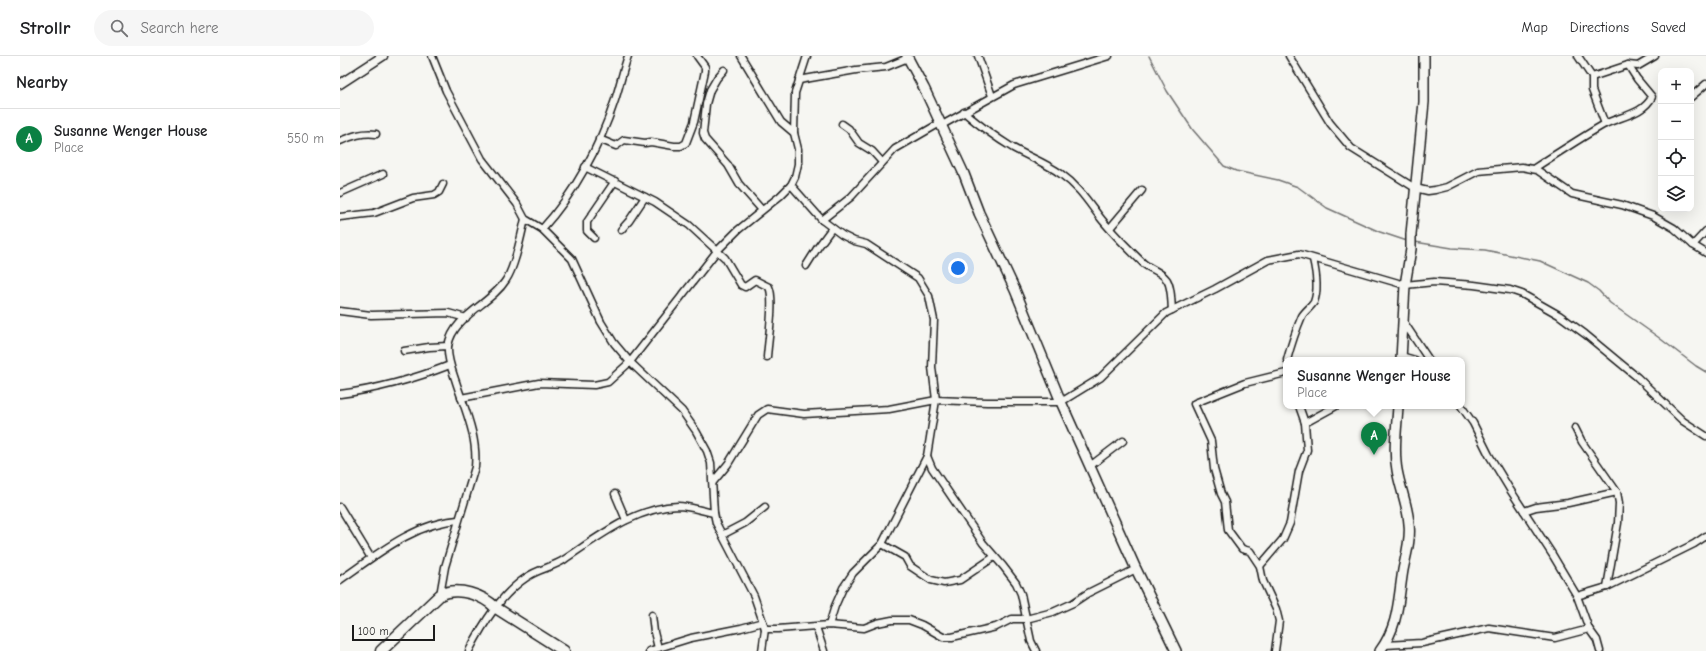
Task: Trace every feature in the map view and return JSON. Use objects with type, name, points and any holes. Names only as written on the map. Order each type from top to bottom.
[{"type":"main road","points":[[1401,357],[1405,285],[1411,249],[1415,188],[1424,102],[1424,56]]},
{"type":"main road","points":[[907,57],[941,124],[964,174],[979,213],[1015,290],[1060,402],[1136,569],[1176,651]]},
{"type":"main road","points":[[1382,648],[1397,615],[1410,525],[1397,469],[1396,443],[1398,409]]},
{"type":"main road","points":[[380,651],[440,595],[446,592],[462,592],[488,600],[496,608],[564,651]]},
{"type":"street","points":[[340,84],[383,56]]},
{"type":"street","points":[[432,56],[446,91],[482,158],[511,195],[526,219],[542,229],[572,259],[601,322],[614,343],[630,362],[682,411],[696,431],[707,451],[711,463],[716,523],[754,596],[764,622],[765,629],[762,651]]},
{"type":"street","points":[[542,229],[568,196],[586,167],[615,101],[628,56]]},
{"type":"street","points":[[599,139],[616,146],[624,140],[645,143],[651,142],[674,146],[681,146],[686,143],[694,122],[705,71],[705,67],[697,56]]},
{"type":"street","points":[[741,56],[781,122],[794,133]]},
{"type":"street","points":[[461,398],[539,383],[594,385],[608,382],[630,362],[717,251],[738,230],[780,196],[791,185],[795,177],[798,164],[798,149],[794,133],[795,93],[807,56]]},
{"type":"street","points":[[978,56],[992,96]]},
{"type":"street","points":[[822,220],[851,197],[882,162],[895,150],[1014,85],[1109,56]]},
{"type":"street","points":[[1289,56],[1330,123],[1351,148],[1415,188],[1428,191],[1446,187],[1471,174],[1486,170],[1522,167],[1533,169],[1537,170],[1572,194],[1622,205],[1654,216],[1674,228],[1693,245],[1706,253]]},
{"type":"street","points":[[1578,56],[1592,77],[1592,90],[1605,124]]},
{"type":"street","points":[[1592,77],[1628,65],[1638,66],[1655,56]]},
{"type":"street","points":[[799,80],[856,70],[886,67],[907,57]]},
{"type":"street","points":[[1533,169],[1605,124],[1640,110],[1649,103],[1652,97],[1636,79],[1628,65]]},
{"type":"street","points":[[724,70],[710,90],[706,104],[703,133],[705,139],[728,165],[739,184],[762,210]]},
{"type":"street","points":[[1694,94],[1706,84]]},
{"type":"street","points":[[964,112],[987,132],[1049,166],[1072,182],[1110,228],[1144,264],[1151,270],[1160,272],[1167,281],[1172,310]]},
{"type":"street","points":[[842,124],[849,129],[859,143],[872,151],[882,162]]},
{"type":"street","points":[[340,140],[368,132],[376,134]]},
{"type":"street","points":[[586,167],[645,197],[689,225],[725,258],[741,285],[745,287],[754,280],[770,289],[767,357]]},
{"type":"street","points":[[340,193],[383,174]]},
{"type":"street","points":[[594,238],[587,231],[587,222],[615,181]]},
{"type":"street","points":[[340,217],[374,213],[413,198],[434,195],[439,192],[443,184]]},
{"type":"street","points":[[791,185],[822,220],[832,228],[854,241],[866,244],[918,278],[925,289],[932,306],[934,320],[932,367],[936,400],[927,456],[882,544],[846,583],[835,606],[829,625]]},
{"type":"street","points":[[1110,228],[1142,190]]},
{"type":"street","points":[[621,230],[645,197]]},
{"type":"street","points":[[440,595],[445,567],[475,467],[477,453],[474,437],[450,365],[448,346],[451,336],[458,326],[506,281],[511,271],[526,219]]},
{"type":"street","points":[[806,266],[832,228]]},
{"type":"street","points":[[1693,245],[1706,231]]},
{"type":"street","points":[[713,482],[728,464],[758,415],[767,409],[811,414],[889,409],[936,400],[1060,402],[1100,378],[1157,321],[1172,310],[1215,289],[1268,260],[1299,254],[1405,285],[1434,282],[1474,285],[1510,290],[1522,294],[1559,315],[1585,334],[1631,372],[1684,421],[1706,436]]},
{"type":"street","points":[[1288,357],[1295,332],[1303,314],[1313,302],[1316,272],[1313,259]]},
{"type":"street","points":[[340,311],[371,315],[448,313],[466,318]]},
{"type":"street","points":[[1403,321],[1427,357]]},
{"type":"street","points":[[404,351],[448,346]]},
{"type":"street","points":[[340,394],[398,383],[450,365]]},
{"type":"street","points":[[1276,651],[1279,621],[1276,609],[1263,581],[1260,566],[1250,551],[1242,549],[1228,530],[1225,502],[1221,494],[1214,468],[1211,441],[1194,404],[1245,383],[1283,374]]},
{"type":"street","points":[[1260,566],[1288,531],[1299,471],[1307,450],[1305,423],[1300,409]]},
{"type":"street","points":[[1305,423],[1331,409]]},
{"type":"street","points":[[1463,409],[1473,423],[1501,475],[1576,596],[1588,629],[1596,640],[1600,651]]},
{"type":"street","points":[[1575,428],[1582,442],[1617,492],[1619,503],[1618,523],[1607,587]]},
{"type":"street","points":[[1090,466],[1123,441]]},
{"type":"street","points":[[927,456],[932,468],[983,543],[1016,583],[1021,594],[1031,641],[1036,651]]},
{"type":"street","points":[[1524,511],[1536,507],[1568,503],[1617,492]]},
{"type":"street","points":[[615,494],[626,520]]},
{"type":"street","points":[[469,651],[476,637],[510,590],[528,576],[564,560],[609,529],[644,513],[678,506],[714,513]]},
{"type":"street","points":[[340,507],[371,558]]},
{"type":"street","points":[[722,535],[745,523],[765,507]]},
{"type":"street","points":[[340,570],[342,578],[371,558],[419,530],[438,523],[458,520]]},
{"type":"street","points":[[1576,596],[1607,587],[1694,544],[1706,536]]},
{"type":"street","points":[[882,544],[904,557],[910,566],[930,580],[944,583],[960,580],[979,569],[994,557]]},
{"type":"street","points":[[765,629],[778,630],[829,625],[864,628],[877,623],[892,620],[909,620],[922,625],[943,637],[952,637],[996,627],[1012,619],[1026,619],[1053,612],[1073,603],[1088,592],[1136,569]]},
{"type":"street","points":[[652,615],[658,648]]},
{"type":"street","points":[[650,651],[691,638],[764,622]]},
{"type":"street","points":[[816,627],[824,651]]},
{"type":"street","points":[[1382,648],[1422,643],[1490,628],[1555,638],[1588,629]]},
{"type":"waterway","points":[[1149,56],[1167,91],[1193,130],[1224,166],[1236,171],[1278,180],[1298,187],[1327,208],[1380,232],[1407,241]]},
{"type":"waterway","points":[[1415,242],[1452,248],[1485,250],[1540,261],[1588,283],[1599,291],[1610,303],[1706,372]]},
{"type":"place","name":"Susanne Wenger House","points":[[1374,455]]}]
